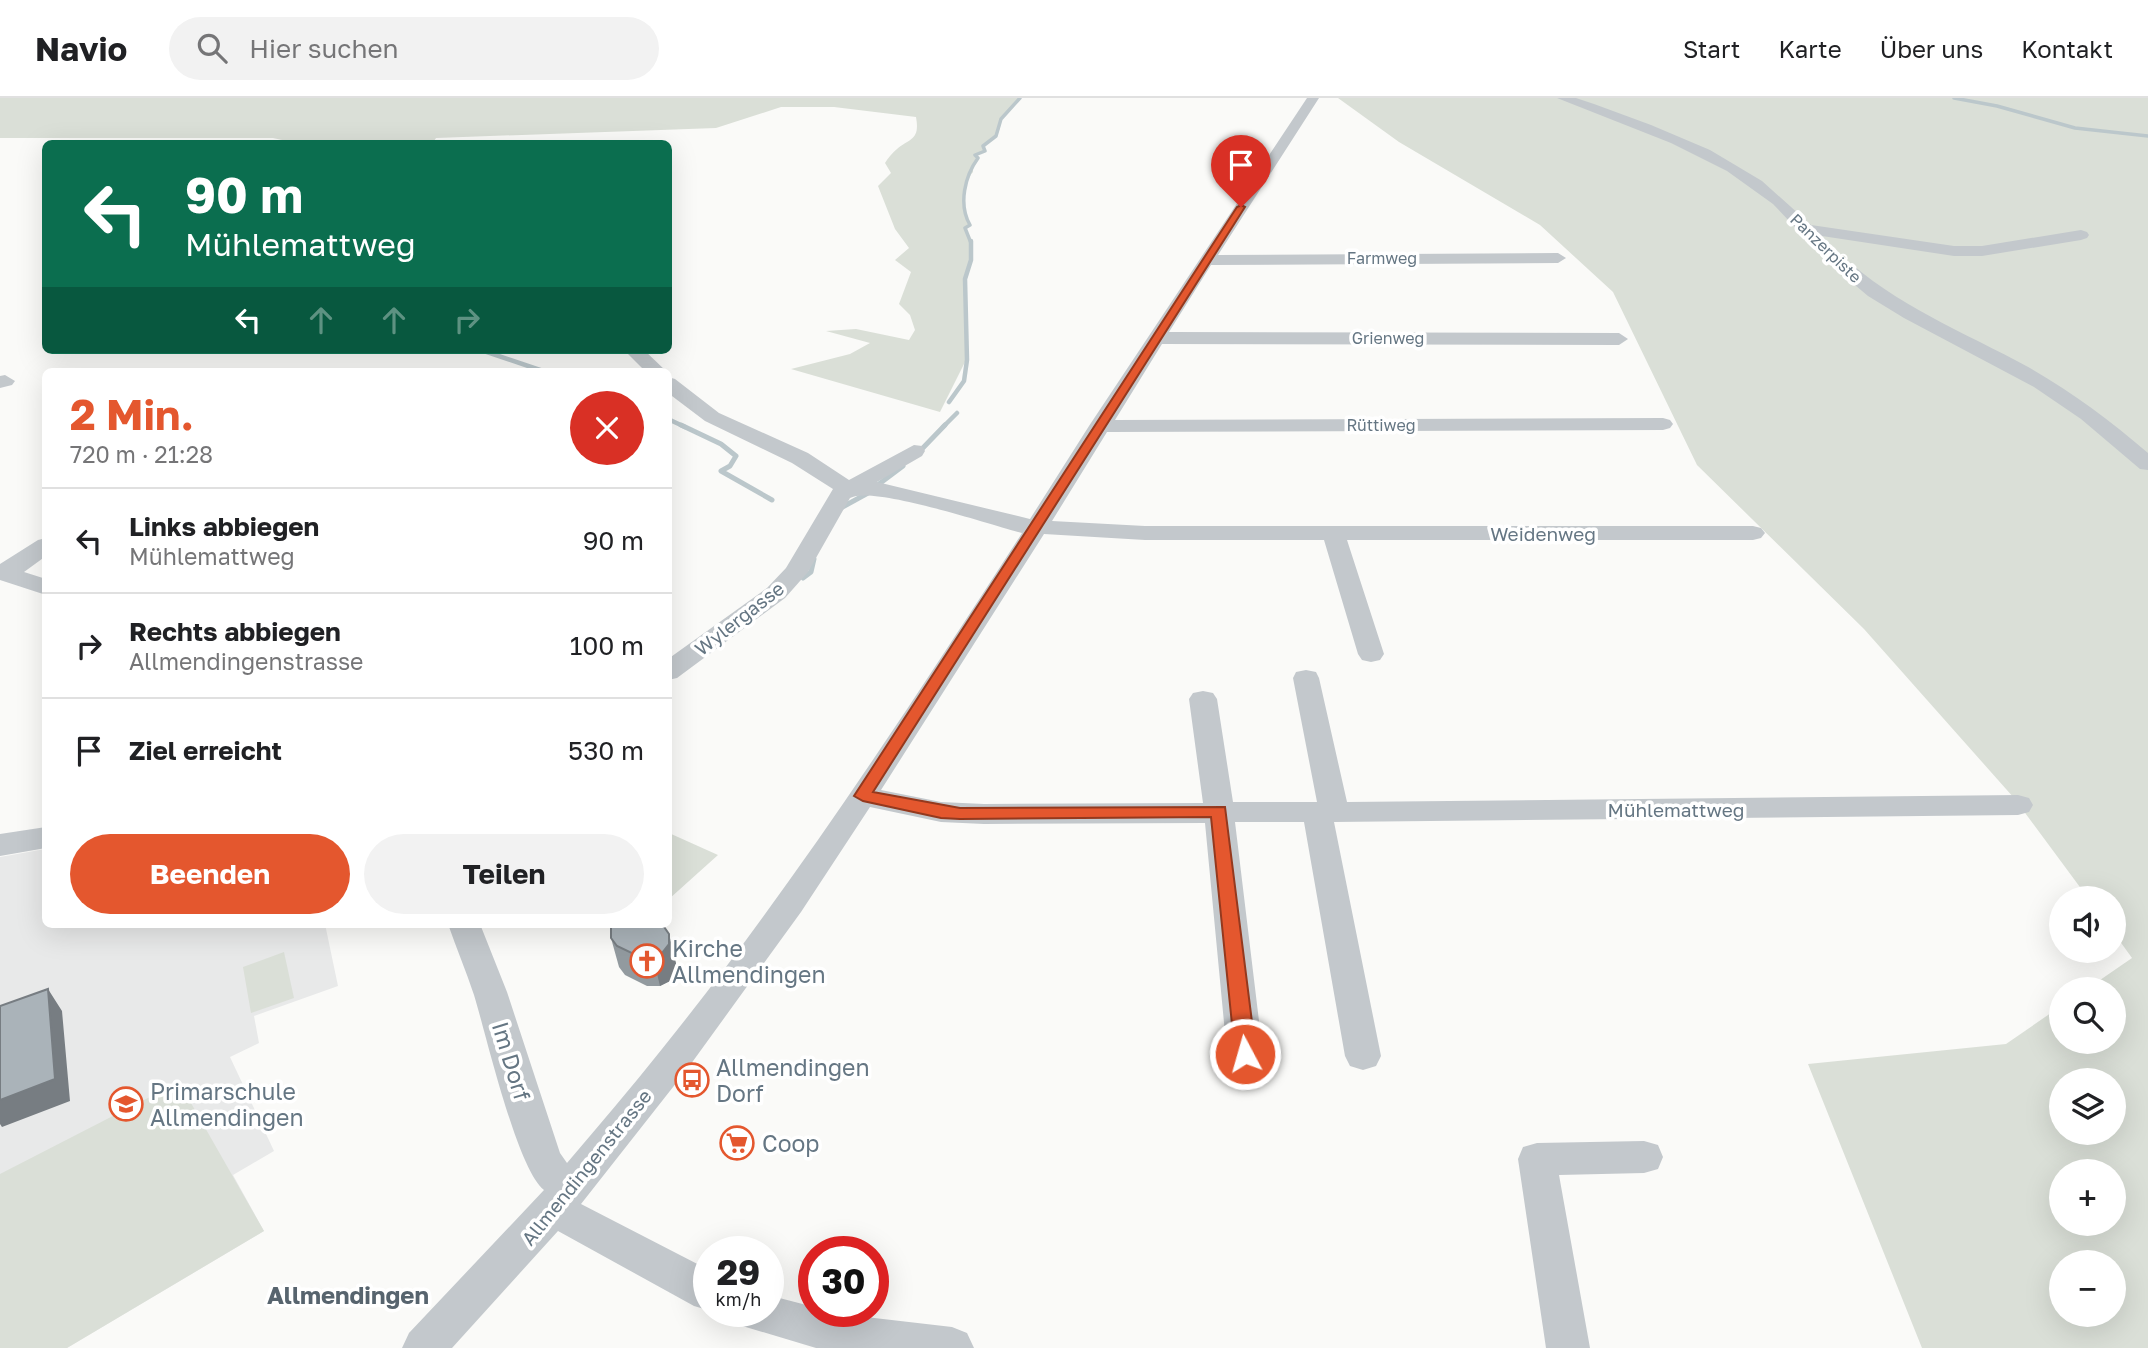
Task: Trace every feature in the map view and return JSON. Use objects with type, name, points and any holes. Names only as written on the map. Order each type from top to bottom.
[{"type":"street","name":"Allmendingenstrasse","points":[[424,1348],[482,1290],[562,1199],[725,994],[863,796],[1037,528],[1099,426],[1313,98]]},
{"type":"street","name":"Panzerpiste","points":[[1563,98],[1631,122],[1720,162],[1777,200],[1843,268],[1877,294],[2027,374],[2079,407],[2148,464]]},
{"type":"street","points":[[1804,229],[1954,251],[1982,251],[2081,235]]},
{"type":"street","name":"Farmweg","points":[[1207,260],[1558,258]]},
{"type":"street","name":"Grienweg","points":[[1158,338],[1619,339]]},
{"type":"street","points":[[637,354],[653,368]]},
{"type":"street","points":[[672,386],[712,417],[800,458],[851,488],[884,489],[1037,528]]},
{"type":"street","name":"Rüttiweg","points":[[1099,426],[1663,424]]},
{"type":"street","points":[[851,488],[914,451]]},
{"type":"street","name":"Wylergasse","points":[[672,668],[776,593],[796,572],[836,499],[851,488]]},
{"type":"street","name":"Weidenweg","points":[[1037,528],[1126,533],[1753,533]]},
{"type":"street","points":[[1333,532],[1371,654]]},
{"type":"street","points":[[2,572],[42,547]]},
{"type":"street","points":[[2,572],[42,586]]},
{"type":"street","points":[[1306,678],[1363,1056]]},
{"type":"street","points":[[1203,699],[1219,811],[1245,1054]]},
{"type":"street","name":"Mühlemattweg","points":[[863,796],[960,814],[2018,805]]},
{"type":"street","points":[[0,845],[42,838]]},
{"type":"street","name":"Im Dorf","points":[[466,928],[490,992],[542,1157],[562,1199]]},
{"type":"street","points":[[1568,1348],[1537,1159],[1644,1157]]},
{"type":"street","points":[[562,1199],[579,1221],[693,1283]]},
{"type":"street","points":[[784,1319],[831,1332],[952,1348]]},
{"type":"shaded area","points":[[0,98],[1020,98],[1001,120],[996,136],[984,146],[985,151],[976,155],[978,158],[966,184],[964,206],[970,225],[965,228],[972,254],[965,279],[965,362],[940,412],[791,369],[850,354],[870,343],[826,331],[856,329],[909,340],[915,330],[910,315],[899,304],[911,272],[895,260],[909,248],[895,229],[878,186],[891,173],[885,163],[887,159],[915,134],[916,117],[834,107],[781,107],[716,128],[435,140],[0,138]]},
{"type":"shaded area","points":[[1338,98],[2148,98],[2148,1348],[1922,1348],[1808,1064],[2006,1044],[2049,1014],[2049,1054],[2126,1054],[2126,977],[2104,977],[2132,958],[2126,950],[2126,886],[2079,886],[2014,798],[1864,629],[1697,465],[1613,292],[1540,225],[1399,142]]},
{"type":"shaded area","points":[[672,834],[718,855],[672,896]]},
{"type":"shaded area","name":"Primarschule Allmendingen","points":[[42,850],[42,928],[326,928],[338,986],[254,1016],[259,1043],[230,1057],[274,1151],[233,1175],[264,1231],[67,1348],[0,1348],[0,857]]},
{"type":"shaded area","points":[[284,952],[294,998],[251,1013],[243,967]]},
{"type":"shaded area","points":[[179,1082],[264,1231],[67,1348],[0,1348],[0,1174]]},
{"type":"building","points":[[611,928],[665,928],[669,934],[669,944],[662,953],[653,957],[640,957],[617,946],[611,938]]},
{"type":"building","points":[[48,989],[55,1079],[0,1100],[0,1006]]},
{"type":"waterway","points":[[971,243],[965,228],[970,225],[964,199],[970,173],[978,158],[975,155],[985,151],[983,146],[996,136],[1001,119],[1020,98]]},
{"type":"waterway","points":[[1954,98],[1997,106],[2075,128],[2148,136]]},
{"type":"waterway","points":[[949,402],[964,381],[967,360],[965,279],[971,260],[971,243]]},
{"type":"waterway","points":[[493,354],[534,368]]},
{"type":"waterway","points":[[945,425],[957,413]]},
{"type":"waterway","points":[[672,421],[685,427]]},
{"type":"waterway","points":[[681,425],[721,444],[736,456],[730,466],[721,471],[772,500]]},
{"type":"waterway","points":[[919,452],[945,425]]},
{"type":"waterway","points":[[879,484],[903,466]]},
{"type":"waterway","points":[[839,509],[868,493]]},
{"type":"waterway","points":[[803,578],[811,572],[814,559]]},
{"type":"place","name":"Kirche Allmendingen","points":[[647,961]]},
{"type":"place","name":"Allmendingen Dorf","points":[[692,1080]]},
{"type":"place","name":"Primarschule Allmendingen","points":[[126,1104]]},
{"type":"place","name":"Coop","points":[[737,1143]]},
{"type":"district","name":"Allmendingen","points":[[348,1294]]},
{"type":"route","points":[[1241,207],[863,796],[960,814],[1219,811],[1245,1054]]}]
